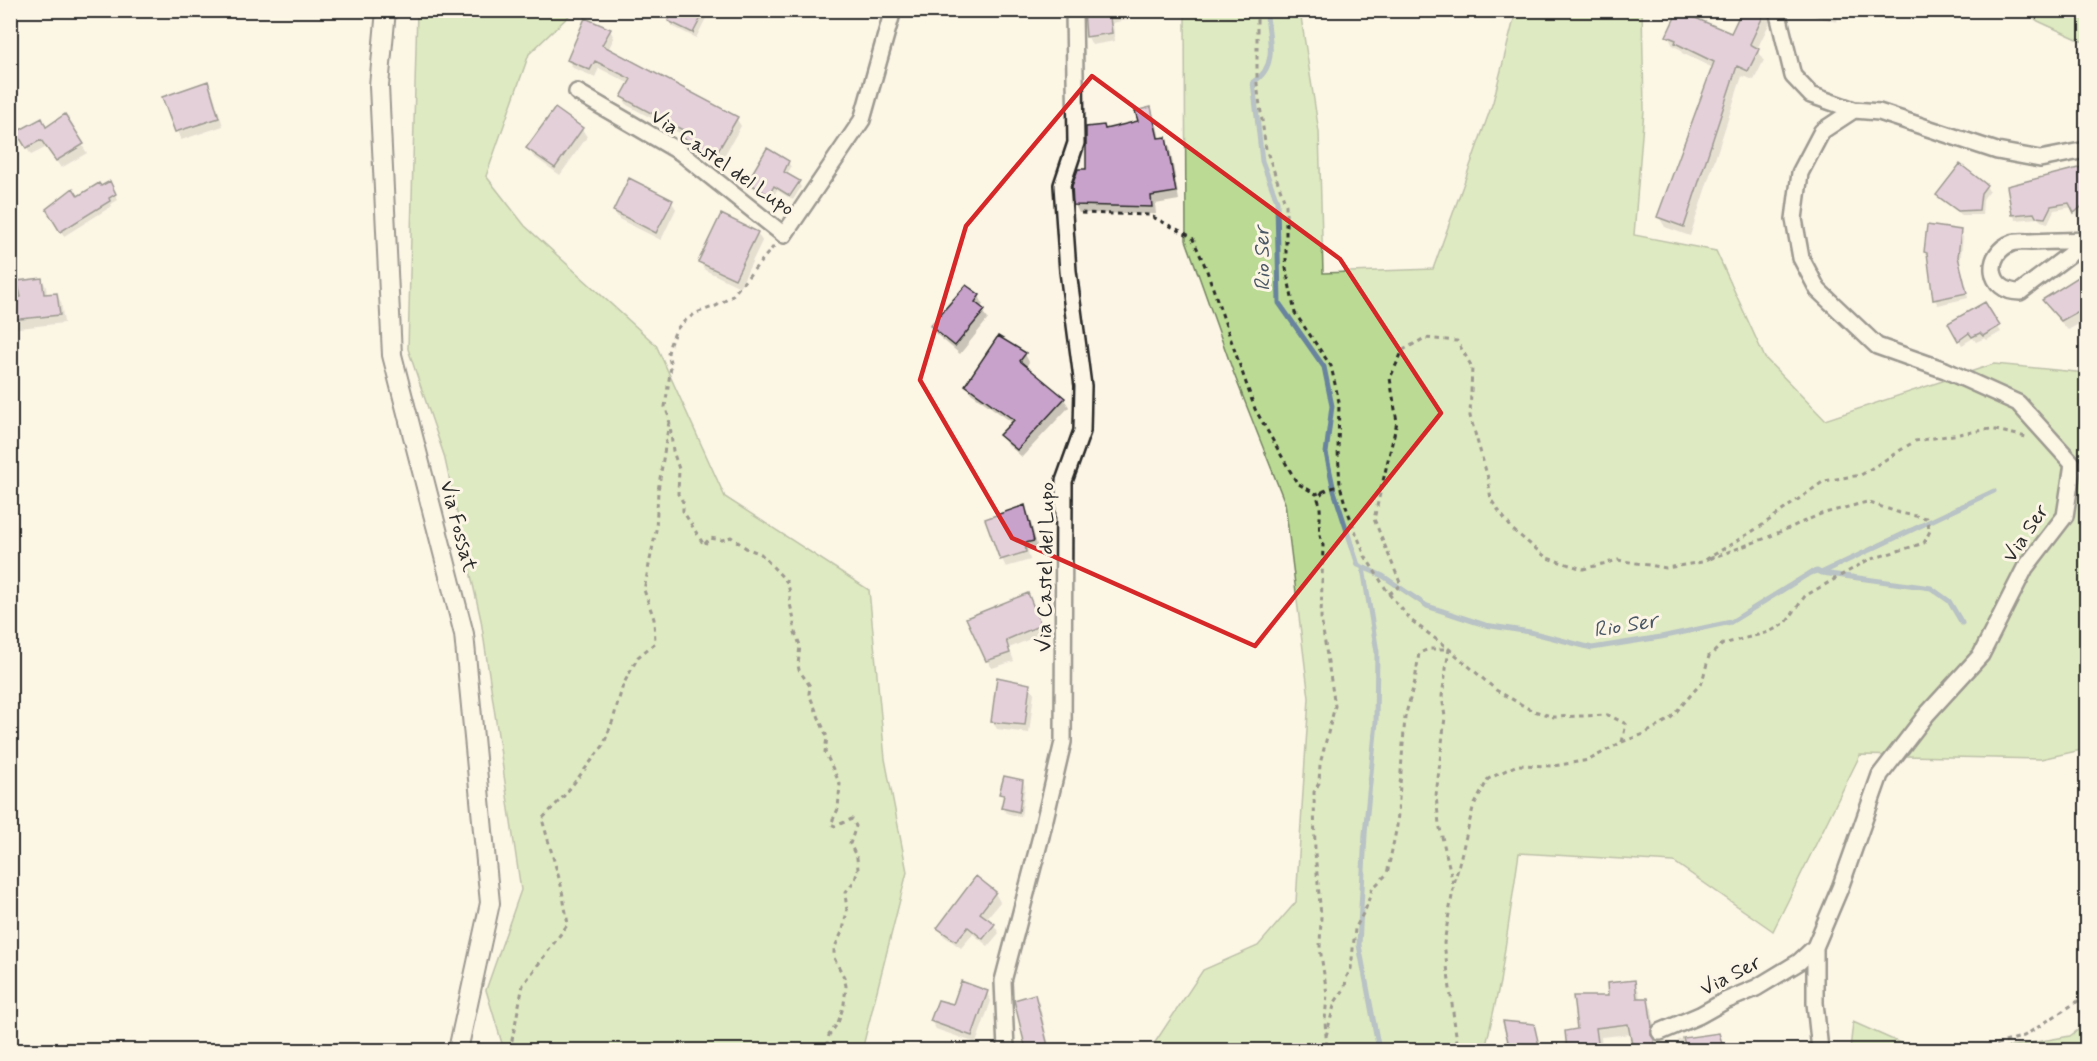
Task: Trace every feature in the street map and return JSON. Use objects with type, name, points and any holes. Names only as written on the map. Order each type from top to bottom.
[{"type":"street","name":"Via Fossat","points":[[386,10],[379,86],[392,355],[464,634],[490,903],[458,1050]]},
{"type":"street","name":"Via Castel del Lupo","points":[[577,92],[680,152],[784,235],[862,120],[893,10]]},
{"type":"street","name":"Via Castel del Lupo","points":[[1006,1050],[1003,981],[1063,742],[1064,482],[1082,431],[1083,386],[1068,271],[1062,185],[1076,143],[1074,10]]},
{"type":"street","points":[[1778,10],[1793,76],[1811,95],[1854,110],[1879,112],[1997,151],[2040,159],[2086,150]]},
{"type":"street","name":"Via Ser","points":[[1820,1050],[1815,1003],[1815,947],[1840,888],[1880,775],[1927,714],[1981,655],[2025,568],[2065,516],[2073,464],[2018,403],[1945,369],[1877,345],[1818,291],[1801,258],[1794,219],[1800,173],[1822,131],[1854,110]]},
{"type":"street","points":[[2086,241],[2020,292],[2008,292],[1998,284],[1992,272],[1994,261],[2002,249],[2013,243],[2086,241]]},
{"type":"street","name":"Via Ser","points":[[1660,1032],[1756,988],[1799,962],[1815,947]]},
{"type":"path","points":[[1257,10],[1257,84],[1266,149],[1286,205],[1286,268],[1295,312],[1331,366],[1339,402],[1339,486],[1365,556],[1389,594],[1412,621],[1449,649],[1496,690],[1531,710],[1554,717],[1608,715],[1626,724],[1622,742]]},
{"type":"path","points":[[1064,213],[1149,215],[1192,237],[1206,268],[1255,410],[1297,483],[1316,494],[1339,486]]},
{"type":"path","points":[[784,235],[731,297],[716,306],[696,313],[676,330],[668,353],[671,366],[665,407],[669,417],[673,451],[679,469],[678,494],[683,502],[683,511],[698,538],[704,545],[710,538],[722,540],[731,537],[746,548],[761,554],[787,582],[795,620],[794,630],[800,645],[799,670],[810,686],[809,694],[827,737],[825,752],[840,784],[838,809],[831,824],[835,826],[852,819],[856,826],[850,844],[857,858],[858,868],[855,880],[845,893],[847,910],[843,930],[834,949],[834,958],[844,976],[846,986],[844,1004],[838,1023],[829,1035],[826,1050]]},
{"type":"path","points":[[1389,594],[1401,585],[1374,519],[1398,422],[1390,378],[1403,350],[1425,338],[1457,341],[1472,367],[1470,416],[1488,478],[1491,500],[1513,530],[1547,558],[1583,569],[1618,560],[1666,568],[1702,562],[1821,514],[1867,502],[1899,513],[1926,518],[1930,531],[1924,543],[1868,560],[1805,596],[1786,623],[1769,632],[1723,644],[1709,656],[1702,682],[1670,719],[1644,734],[1622,742],[1589,759],[1553,766],[1517,765],[1488,779],[1473,808],[1454,884],[1444,943],[1458,1050]]},
{"type":"path","points":[[510,1050],[523,984],[568,924],[561,885],[542,819],[563,797],[603,746],[623,684],[638,657],[655,643],[654,619],[644,590],[656,530],[658,491],[669,417]]},
{"type":"path","points":[[1702,562],[1761,526],[1824,481],[1861,475],[1915,441],[1990,429],[2029,438]]},
{"type":"path","points":[[1323,491],[1318,499],[1322,509],[1319,527],[1319,536],[1323,545],[1322,618],[1335,706],[1320,764],[1319,783],[1314,792],[1314,853],[1321,915],[1320,948],[1327,994],[1327,1050]]},
{"type":"path","points":[[1326,1036],[1335,1002],[1345,988],[1346,978],[1351,969],[1355,928],[1366,908],[1372,889],[1387,874],[1397,826],[1405,717],[1415,681],[1419,653],[1429,649],[1449,649]]},
{"type":"path","points":[[1449,649],[1442,696],[1445,717],[1436,796],[1449,870],[1454,884]]},
{"type":"path","points":[[1979,1050],[2024,1036],[2086,996]]},
{"type":"path","points":[[1864,1050],[1873,1050]]},
{"type":"highlighted area","points":[[1092,76],[1340,259],[1441,413],[1255,646],[1012,538],[920,380],[966,226]]},
{"type":"green space","points":[[417,11],[574,11],[529,54],[486,176],[525,226],[656,345],[725,497],[869,590],[885,759],[907,872],[862,1050],[504,1050],[486,990],[521,890],[481,620],[444,455],[408,349]]},
{"type":"green space","points":[[1185,11],[1300,11],[1319,132],[1323,273],[1433,269],[1493,102],[1516,11],[1642,11],[1644,110],[1634,235],[1716,251],[1765,358],[1825,420],[1994,364],[2086,373],[2086,749],[2041,759],[1860,755],[1773,931],[1674,862],[1519,853],[1500,982],[1487,1041],[1489,1050],[1150,1050],[1203,970],[1258,946],[1296,902],[1309,698],[1285,503],[1234,374],[1186,240]]},
{"type":"green space","points":[[2025,11],[2086,11],[2086,43],[2038,21]]},
{"type":"green space","points":[[1853,1022],[1916,1050],[1850,1050]]},
{"type":"green space","points":[[2086,1024],[2086,1050],[1991,1050],[2070,1036]]},
{"type":"building","points":[[673,10],[705,10],[693,33],[668,21]]},
{"type":"building","points":[[1084,10],[1109,10],[1112,33],[1086,37]]},
{"type":"building","points":[[1742,10],[1766,10],[1750,44],[1759,49],[1748,71],[1737,66],[1684,227],[1657,217],[1714,62],[1675,43],[1676,40],[1666,36],[1676,15],[1685,17],[1686,14],[1731,33]]},
{"type":"building","points":[[585,18],[611,29],[602,45],[738,117],[715,156],[680,136],[683,130],[621,97],[631,79],[595,61],[590,70],[567,60]]},
{"type":"building","points":[[208,81],[219,118],[175,132],[162,97]]},
{"type":"building","points":[[1151,107],[1158,138],[1166,137],[1176,192],[1151,196],[1152,207],[1073,205],[1072,186],[1078,169],[1086,169],[1086,127],[1104,125],[1105,129],[1138,121],[1135,111]]},
{"type":"building","points":[[555,108],[583,128],[555,168],[526,148]]},
{"type":"building","points":[[65,114],[84,144],[56,161],[41,140],[26,148],[16,132],[42,118],[46,127]]},
{"type":"building","points":[[767,148],[789,161],[784,172],[800,181],[790,196],[774,186],[769,195],[747,182]]},
{"type":"building","points":[[1960,164],[1987,185],[1981,193],[1979,210],[1958,211],[1936,195]]},
{"type":"building","points":[[2082,167],[2083,179],[2086,178],[2086,203],[2074,213],[2069,203],[2051,206],[2045,218],[2036,217],[2034,213],[2012,215],[2007,186]]},
{"type":"building","points":[[629,178],[673,200],[656,233],[613,211]]},
{"type":"building","points":[[110,181],[116,194],[109,198],[110,201],[60,232],[46,209],[73,188],[78,196],[99,183],[101,186]]},
{"type":"building","points":[[721,214],[758,232],[735,279],[698,262]]},
{"type":"building","points":[[1927,225],[1961,230],[1958,257],[1967,293],[1933,300],[1927,253],[1924,252]]},
{"type":"building","points":[[2086,272],[2086,323],[2077,312],[2061,321],[2042,300]]},
{"type":"building","points":[[42,278],[44,294],[57,293],[60,315],[10,320],[10,299],[21,297],[17,281]]},
{"type":"building","points":[[966,285],[980,295],[975,302],[985,310],[955,346],[930,326]]},
{"type":"building","points":[[1985,302],[2000,326],[1983,336],[1980,333],[1972,337],[1969,333],[1958,341],[1948,323]]},
{"type":"building","points":[[998,336],[1026,353],[1020,361],[1065,398],[1017,450],[999,435],[1014,420],[965,385]]},
{"type":"building","points":[[1025,505],[1034,541],[1025,543],[1026,552],[1000,560],[985,519]]},
{"type":"building","points":[[1028,593],[1041,625],[1006,640],[1010,653],[986,661],[966,618]]},
{"type":"building","points":[[997,677],[1030,684],[1025,725],[991,722]]},
{"type":"building","points":[[1004,776],[1023,780],[1019,812],[1001,808],[1004,795],[999,794]]},
{"type":"building","points":[[976,876],[996,892],[980,913],[995,924],[983,939],[968,927],[956,941],[937,928]]},
{"type":"building","points":[[1635,980],[1637,998],[1648,998],[1651,1035],[1654,1039],[1655,1050],[1633,1050],[1628,1024],[1596,1028],[1599,1050],[1567,1050],[1565,1031],[1577,1029],[1573,996],[1608,996],[1607,983]]},
{"type":"building","points":[[961,981],[988,991],[972,1036],[930,1021],[938,1000],[953,1004]]},
{"type":"building","points":[[1035,994],[1049,1050],[1026,1050],[1014,1000]]},
{"type":"building","points":[[1503,1021],[1534,1024],[1540,1050],[1510,1050]]},
{"type":"building","points":[[1719,1033],[1724,1050],[1687,1050],[1683,1038]]},
{"type":"waterway","name":"Rio Ser","points":[[1266,10],[1270,40],[1269,59],[1261,76],[1253,82],[1262,161],[1277,201],[1279,303],[1324,367],[1332,406],[1326,453],[1334,491],[1358,565],[1383,576],[1427,606],[1485,625],[1530,632],[1592,648],[1661,637],[1731,622],[1810,573],[1817,571],[1821,573],[1994,491]]},
{"type":"waterway","name":"Rio Ser","points":[[1363,568],[1377,652],[1376,722],[1365,834],[1359,945],[1379,1050]]},
{"type":"waterway","name":"Rio Ser","points":[[1822,573],[1931,588],[1949,601],[1962,623]]}]
